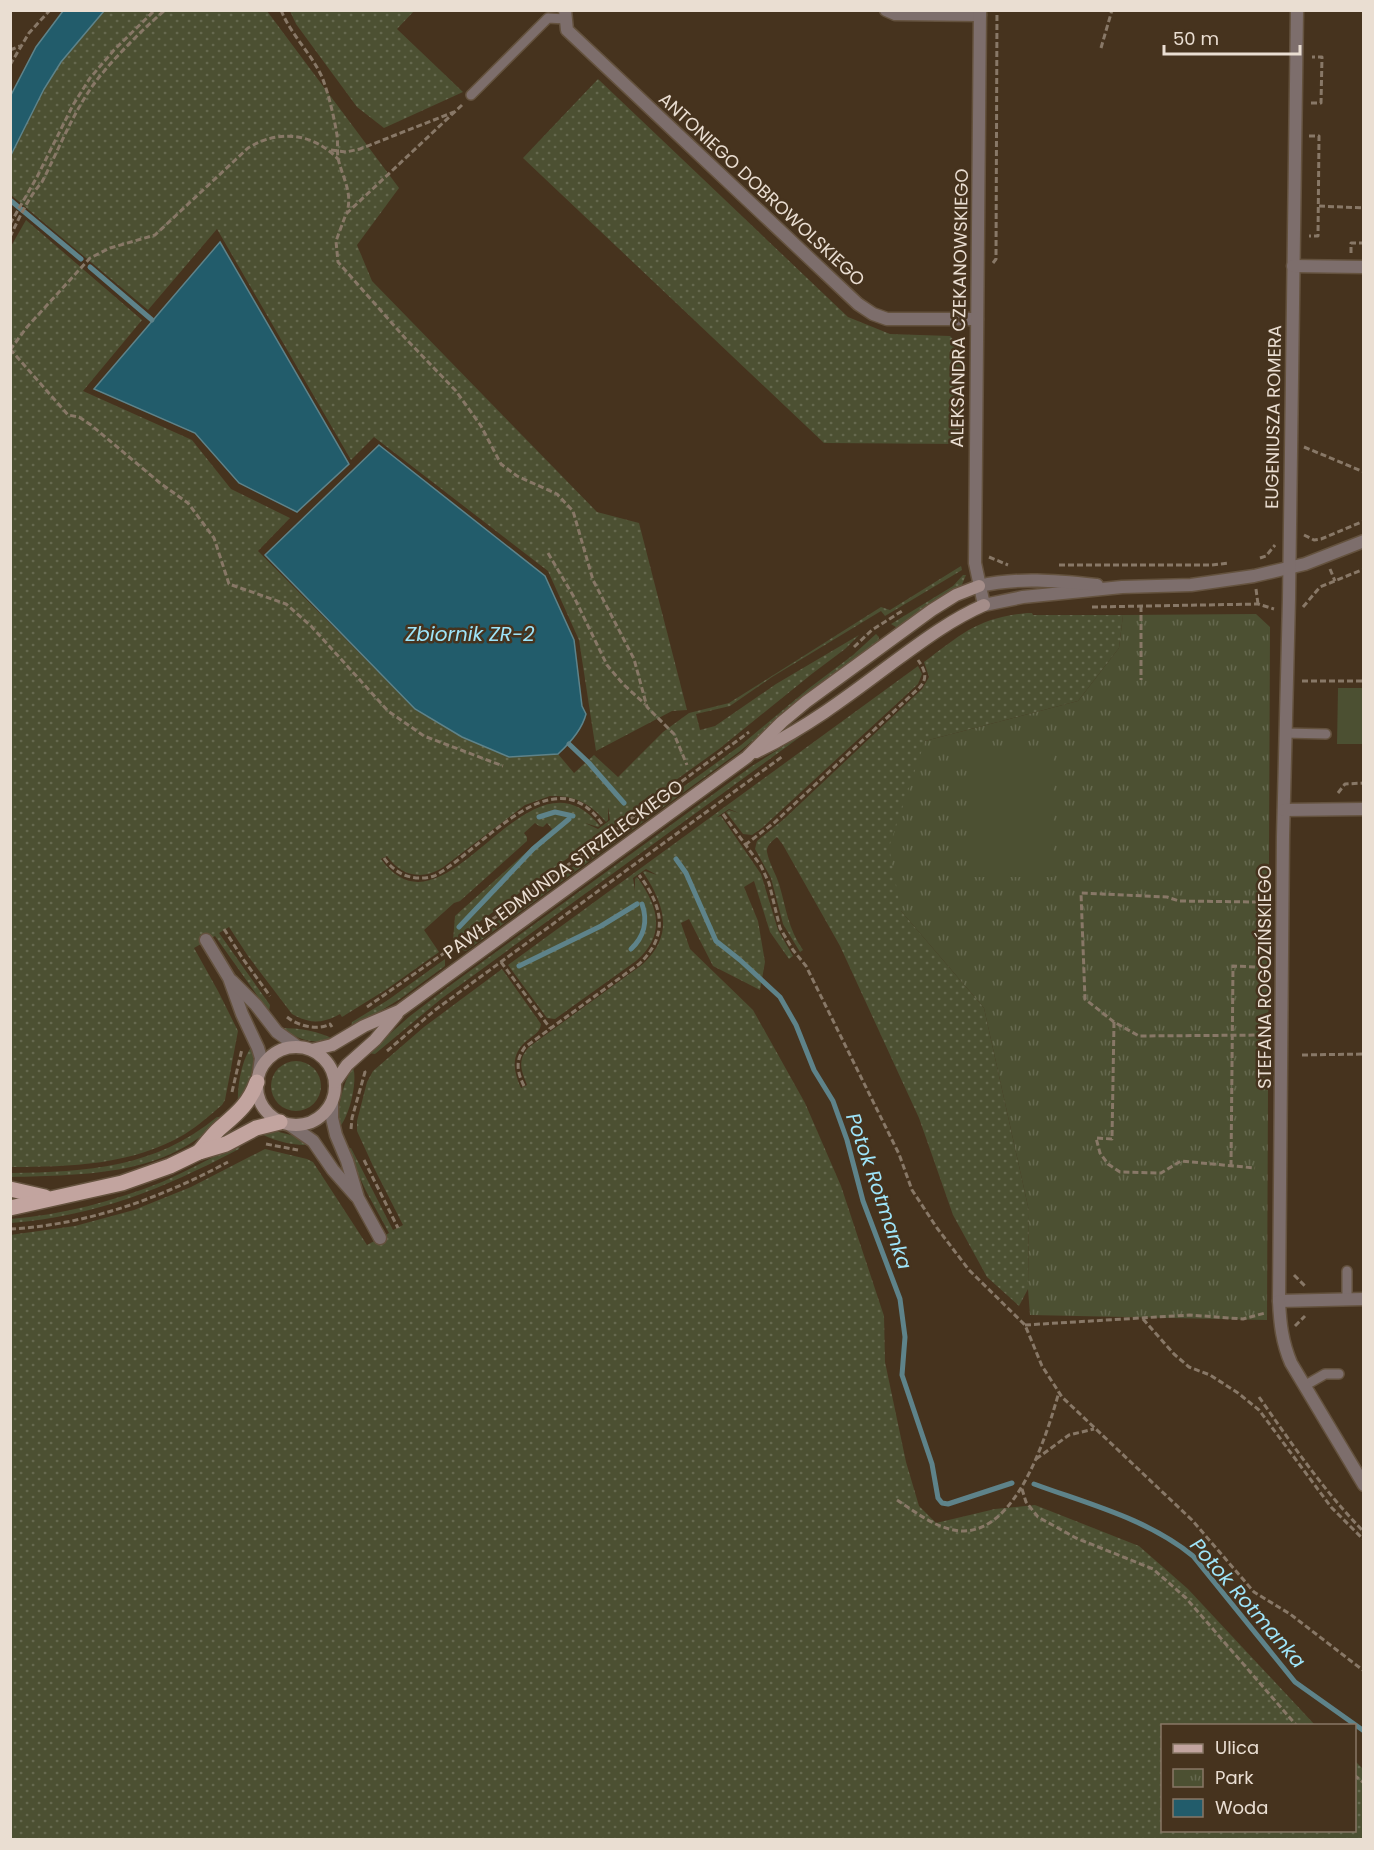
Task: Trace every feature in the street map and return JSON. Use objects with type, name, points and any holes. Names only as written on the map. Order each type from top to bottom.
[{"type":"main road","name":"PAWŁA EDMUNDA STRZELECKIEGO","points":[[312,1050],[332,1045],[364,1026],[399,1011],[747,757],[782,722],[851,669],[938,606],[979,586]]},
{"type":"main road","name":"PAWŁA EDMUNDA STRZELECKIEGO","points":[[747,757],[792,735],[937,631],[964,613],[984,605]]},
{"type":"main road","name":"PAWŁA EDMUNDA STRZELECKIEGO","points":[[335,1082],[347,1065],[375,1040],[399,1011]]},
{"type":"main road","points":[[10,1208],[123,1183],[170,1166],[199,1152],[226,1144],[264,1125],[301,1125],[320,1118],[332,1102],[335,1082],[328,1063],[312,1050],[298,1047],[281,1050],[272,1055],[258,1077],[249,1102],[199,1152]]},
{"type":"main road","points":[[258,1077],[260,1101],[264,1110],[285,1124]]},
{"type":"main road","points":[[10,1189],[51,1198]]},
{"type":"street","points":[[886,10],[895,14],[980,13]]},
{"type":"street","name":"EUGENIUSZA ROMERA","points":[[1289,569],[1298,10]]},
{"type":"street","name":"ALEKSANDRA CZEKANOWSKIEGO","points":[[980,13],[975,563],[984,605]]},
{"type":"street","name":"ANTONIEGO DOBROWOLSKIEGO","points":[[565,15],[567,30],[858,304],[886,319],[977,319]]},
{"type":"street","points":[[1293,266],[1364,267]]},
{"type":"street","name":"PAWŁA EDMUNDA STRZELECKIEGO","points":[[984,605],[1023,597],[1122,587],[1191,585],[1289,569],[1364,541]]},
{"type":"street","name":"STEFANA ROGOZIŃSKIEGO","points":[[1289,569],[1284,810],[1279,1301],[1281,1332],[1284,1349],[1304,1386],[1364,1485]]},
{"type":"street","name":"PAWŁA EDMUNDA STRZELECKIEGO","points":[[979,586],[1038,580],[1122,587]]},
{"type":"street","points":[[1284,810],[1364,809]]},
{"type":"street","points":[[206,940],[229,978],[260,1053],[258,1077]]},
{"type":"street","points":[[229,978],[256,1005],[277,1032],[298,1047]]},
{"type":"street","points":[[332,1102],[333,1127],[347,1161],[358,1198],[380,1238]]},
{"type":"street","points":[[285,1124],[306,1135],[358,1198]]},
{"type":"street","points":[[1279,1301],[1364,1299]]},
{"type":"lane","points":[[471,95],[548,18],[565,15]]},
{"type":"lane","points":[[1285,733],[1326,734]]},
{"type":"lane","points":[[1347,1271],[1347,1299]]},
{"type":"lane","points":[[1304,1386],[1325,1374],[1339,1374]]},
{"type":"path","points":[[10,66],[29,33],[50,10]]},
{"type":"path","points":[[10,237],[13,222],[27,200],[72,105],[90,78],[114,50],[155,10]]},
{"type":"path","points":[[27,200],[42,182],[77,111],[100,77],[165,10]]},
{"type":"path","points":[[281,10],[284,19],[307,51],[322,78],[337,135],[338,159],[346,180],[350,203],[336,241],[338,262],[456,391],[481,426],[501,464],[517,476],[557,494],[573,511],[593,580],[634,659],[646,705]]},
{"type":"path","points":[[1101,48],[1112,10]]},
{"type":"path","points":[[10,50],[22,46]]},
{"type":"path","points":[[1307,103],[1321,103],[1322,57],[1308,57]]},
{"type":"path","points":[[346,214],[471,95]]},
{"type":"path","points":[[456,111],[360,149],[338,151],[287,135],[263,139],[248,148],[155,235],[110,248],[90,258],[27,327],[11,349],[68,415],[79,417],[91,425],[160,483],[188,503],[214,538],[230,584],[286,604],[311,626],[388,711],[424,736],[503,766]]},
{"type":"path","points":[[1306,236],[1318,236],[1319,136],[1307,136]]},
{"type":"path","points":[[329,149],[338,159]]},
{"type":"path","points":[[1318,206],[1364,208]]},
{"type":"path","points":[[1301,445],[1364,472]]},
{"type":"path","points":[[1300,529],[1303,534],[1314,540],[1364,521]]},
{"type":"path","points":[[1251,560],[1266,556],[1278,541]]},
{"type":"path","points":[[548,553],[574,597],[608,665],[623,684],[674,734],[687,765]]},
{"type":"path","points":[[991,559],[1004,565],[1013,565]]},
{"type":"path","points":[[1058,565],[1231,562]]},
{"type":"path","points":[[1299,611],[1320,587],[1364,569]]},
{"type":"path","points":[[1082,607],[1258,604],[1275,609]]},
{"type":"path","points":[[1141,606],[1141,680]]},
{"type":"path","points":[[849,652],[872,630],[905,609]]},
{"type":"path","points":[[745,845],[775,822],[920,687],[925,673],[917,659],[925,653]]},
{"type":"path","points":[[364,1009],[520,900],[755,727]]},
{"type":"path","points":[[382,1056],[429,1015],[790,752]]},
{"type":"path","points":[[384,858],[392,868],[403,875],[421,879],[434,876],[523,810],[544,800],[562,799],[578,803],[589,810],[602,824]]},
{"type":"path","points":[[723,814],[765,874],[778,923],[793,950],[806,966],[864,1080],[899,1154],[912,1190],[969,1270],[1025,1325],[1042,1366],[1059,1392],[1094,1429],[1192,1520],[1254,1592],[1290,1614],[1364,1671]]},
{"type":"path","points":[[524,1086],[517,1070],[520,1055],[527,1045],[639,964],[652,948],[659,929],[659,910],[652,893],[639,875]]},
{"type":"path","points":[[1258,902],[1179,901],[1167,897],[1081,893],[1085,999],[1114,1022],[1139,1036],[1271,1036]]},
{"type":"path","points":[[501,962],[550,1029]]},
{"type":"path","points":[[1231,1166],[1233,966],[1257,967]]},
{"type":"path","points":[[1114,1022],[1112,1139],[1096,1138],[1100,1153],[1108,1164],[1120,1172],[1161,1173],[1181,1161],[1255,1168]]},
{"type":"path","points":[[334,1029],[339,1025]]},
{"type":"path","points":[[1302,1055],[1364,1054]]},
{"type":"path","points":[[365,1071],[369,1067]]},
{"type":"path","points":[[260,1145],[273,1144],[302,1151],[317,1148]]},
{"type":"path","points":[[10,1229],[69,1221],[126,1206],[176,1188],[236,1158]]},
{"type":"path","points":[[1292,1272],[1310,1291]]},
{"type":"path","points":[[1025,1325],[1143,1319],[1190,1314],[1243,1318],[1270,1312]]},
{"type":"path","points":[[1143,1319],[1174,1354],[1189,1367],[1210,1375],[1259,1410],[1331,1507],[1364,1540]]},
{"type":"path","points":[[897,1500],[933,1524],[964,1531],[983,1525],[1002,1514],[1022,1489],[1050,1424],[1059,1392]]},
{"type":"path","points":[[1259,1397],[1308,1467],[1339,1506],[1364,1532]]},
{"type":"path","points":[[1034,1460],[1069,1435],[1094,1429]]},
{"type":"path","points":[[1022,1489],[1026,1502],[1038,1517],[1076,1538],[1153,1569],[1186,1598],[1296,1724]]},
{"type":"green space","points":[[104,11],[267,11],[399,188],[357,245],[372,281],[597,512],[639,523],[687,710],[672,711],[596,751],[579,640],[548,571],[374,437],[351,460],[217,229],[148,310],[11,195],[10,155],[44,89],[61,62]]},
{"type":"green space","points":[[290,11],[414,11],[397,29],[463,92],[384,128],[357,107],[296,24]]},
{"type":"green space","points":[[598,79],[848,317],[890,334],[950,336],[961,348],[961,444],[824,443],[523,158]]},
{"type":"green space","points":[[26,220],[142,320],[83,391],[192,440],[231,489],[290,518],[258,551],[415,709],[462,737],[509,756],[558,754],[574,773],[594,755],[618,777],[663,732],[689,713],[729,703],[881,607],[890,610],[961,566],[962,570],[885,616],[881,611],[772,677],[730,706],[696,714],[700,730],[715,726],[776,684],[859,635],[845,649],[719,749],[453,941],[455,916],[552,829],[547,823],[543,827],[535,823],[524,833],[527,841],[424,930],[439,952],[342,1017],[340,1014],[316,1022],[292,1014],[229,927],[219,933],[270,1005],[269,1012],[215,936],[194,948],[238,1031],[225,1100],[222,1105],[185,1134],[144,1152],[123,1158],[78,1165],[11,1167],[10,248]],"holes":[[[550,796],[581,801],[606,822],[608,807],[610,820],[598,829],[585,823],[600,826],[572,805],[544,805],[516,820],[460,864],[433,879],[406,880],[381,859],[387,856],[398,868],[412,874],[434,872],[525,805]]]},
{"type":"green space","points":[[963,575],[966,575],[961,587],[899,629],[891,624],[953,586]]},
{"type":"green space","points":[[1027,613],[1033,615],[1123,615],[1119,648],[1078,701],[925,741],[901,911],[984,1008],[1029,1211],[1028,1289],[1019,1306],[987,1277],[953,1215],[919,1118],[840,946],[783,845],[777,837],[768,846],[767,852],[791,926],[803,950],[800,952],[783,924],[771,878],[755,849],[757,841],[784,819],[922,689],[929,677],[924,662],[982,623]]},
{"type":"green space","points":[[1256,614],[1270,627],[1267,1320],[1030,1315],[1029,1211],[984,1008],[901,911],[889,847],[925,741],[1078,701],[1119,648],[1123,615]]},
{"type":"green space","points":[[876,634],[879,637],[877,645],[799,702],[739,752],[466,951],[459,949],[741,745]]},
{"type":"green space","points":[[918,666],[922,674],[918,684],[762,828],[752,835],[743,834],[726,812],[729,810],[739,813],[729,809],[717,817],[721,816],[761,874],[778,930],[793,956],[789,959],[770,932],[754,881],[744,887],[758,921],[765,962],[760,990],[713,966],[689,919],[681,923],[690,949],[753,1010],[805,1103],[841,1186],[884,1316],[885,1362],[906,1462],[919,1506],[936,1523],[995,1509],[1035,1505],[1139,1546],[1188,1589],[1314,1724],[1161,1724],[1161,1832],[1356,1832],[1356,1762],[1363,1769],[1363,1839],[11,1839],[10,1235],[75,1226],[134,1210],[191,1187],[265,1149],[313,1162],[367,1245],[389,1233],[346,1148],[351,1148],[393,1230],[403,1225],[357,1131],[357,1121],[367,1082],[373,1071],[424,1027],[502,969],[541,1024],[538,1031],[523,1044],[516,1055],[515,1068],[518,1081],[521,1088],[527,1085],[521,1065],[523,1056],[529,1047],[643,964],[653,953],[663,930],[663,919],[661,907],[643,872],[657,875],[646,869],[633,878],[635,891],[637,877],[644,888],[654,909],[656,920],[652,941],[646,951],[636,961],[555,1019],[547,1018],[508,965]]},
{"type":"green space","points":[[1338,688],[1363,688],[1363,744],[1337,744]]},
{"type":"green space","points":[[815,726],[441,999],[375,1054],[368,1053],[410,1016],[452,984],[752,766]]},
{"type":"green space","points":[[973,754],[1053,754],[1053,877],[973,877]]},
{"type":"green space","points":[[445,959],[445,966],[400,999],[351,1029],[352,1022],[388,1000]]},
{"type":"green space","points":[[282,1028],[308,1031],[333,1039],[320,1042],[306,1040]]},
{"type":"green space","points":[[252,1046],[251,1076],[238,1103],[241,1073],[245,1058]]},
{"type":"green space","points":[[291,1061],[301,1061],[314,1068],[321,1081],[321,1091],[314,1104],[301,1111],[291,1111],[282,1107],[275,1100],[271,1091],[271,1081],[275,1072],[282,1065]]},
{"type":"green space","points":[[353,1067],[352,1100],[346,1117],[338,1129],[341,1097]]},
{"type":"green space","points":[[217,1117],[222,1117],[201,1136],[177,1151],[151,1161],[96,1173],[11,1177],[11,1173],[93,1168],[145,1157],[193,1134]]},
{"type":"green space","points":[[271,1130],[295,1136],[308,1145],[282,1142],[258,1132]]},
{"type":"green space","points":[[241,1143],[239,1149],[211,1163],[128,1198],[72,1214],[11,1223],[10,1219],[68,1211],[144,1189]]},
{"type":"water","points":[[63,11],[104,11],[61,62],[44,89],[11,155],[11,95],[36,47]]},
{"type":"water","points":[[220,242],[349,464],[297,512],[239,483],[195,433],[94,389]]},
{"type":"water","name":"Zbiornik ZR-2","points":[[379,445],[545,576],[574,640],[582,706],[586,714],[575,736],[558,754],[509,757],[462,737],[415,709],[265,555]]},
{"type":"waterway","name":"Potok Rotmanka","points":[[10,200],[81,259]]},
{"type":"waterway","name":"Potok Rotmanka","points":[[90,267],[152,320]]},
{"type":"waterway","name":"Potok Rotmanka","points":[[569,744],[624,803]]},
{"type":"waterway","points":[[539,817],[555,812],[573,816]]},
{"type":"waterway","points":[[459,927],[533,849],[569,819]]},
{"type":"waterway","name":"Potok Rotmanka","points":[[676,859],[686,873],[716,941],[780,997],[796,1025],[814,1070],[833,1101],[847,1140],[863,1201],[900,1299],[905,1337],[902,1375],[932,1464],[938,1498],[942,1503],[948,1504],[1012,1483]]},
{"type":"waterway","points":[[519,966],[601,926],[637,904]]},
{"type":"waterway","points":[[631,949],[644,928],[645,917],[642,904]]},
{"type":"waterway","name":"Potok Rotmanka","points":[[1034,1484],[1137,1522],[1157,1532],[1193,1556],[1295,1682],[1354,1724]]},
{"type":"waterway","name":"Potok Rotmanka","points":[[1356,1725],[1364,1731]]}]
